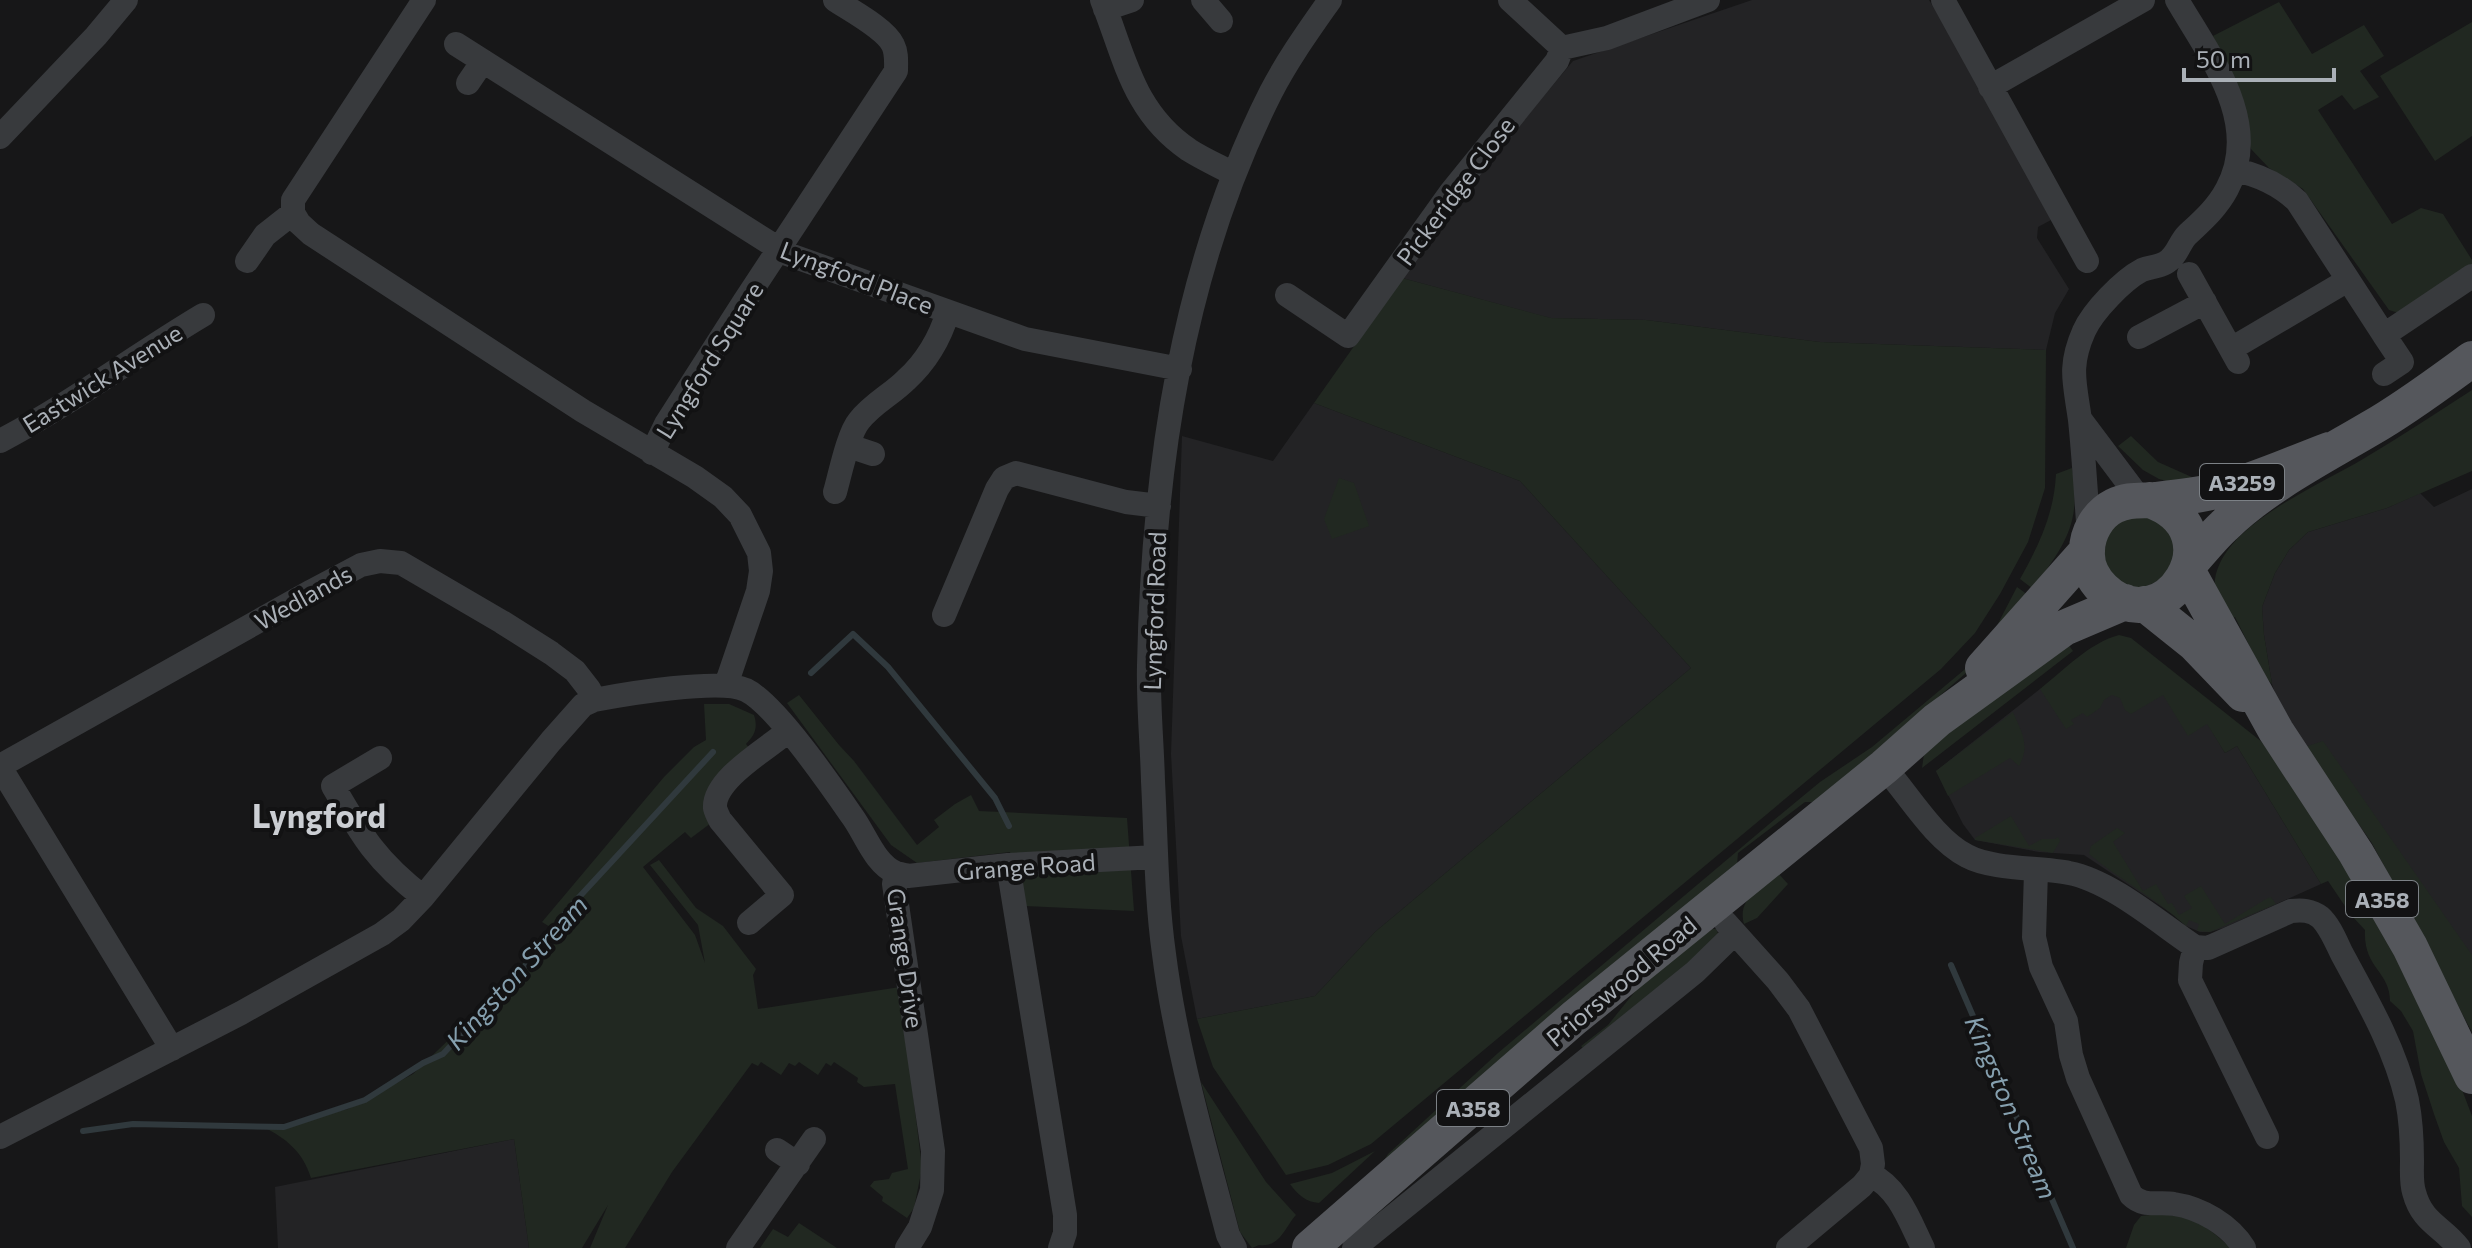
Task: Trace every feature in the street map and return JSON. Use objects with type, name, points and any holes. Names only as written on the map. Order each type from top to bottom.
[{"type":"main road","name":"Priorswood Road","points":[[1937,720],[2088,543],[2097,520],[2109,509],[2124,502],[2223,489],[2329,450],[2371,428],[2472,359]]},
{"type":"main road","name":"Priorswood Road","points":[[1310,1248],[1574,1018],[1884,767],[1937,720],[2067,626],[2135,603],[2163,599],[2178,588],[2189,567],[2234,517],[2329,450]]},
{"type":"main road","name":"A358","points":[[2145,500],[2174,513],[2183,523],[2192,548],[2189,567],[2276,731],[2356,853],[2410,947],[2472,1076]]},
{"type":"main road","name":"A358","points":[[2088,543],[2089,568],[2097,583],[2109,595],[2135,603],[2195,644],[2276,731]]},
{"type":"street","points":[[0,137],[126,0]]},
{"type":"street","points":[[247,261],[265,235],[293,213],[293,200],[424,0]]},
{"type":"street","name":"Lyngford Square","points":[[652,453],[666,424],[896,71],[893,43],[835,0]]},
{"type":"street","points":[[1132,0],[1104,4],[1133,86],[1144,105],[1172,137],[1190,151],[1234,174]]},
{"type":"street","points":[[1203,0],[1221,21]]},
{"type":"street","name":"Lyngford Road","points":[[1235,1248],[1228,1235],[1180,1044],[1164,954],[1156,857],[1149,667],[1159,506],[1166,435],[1200,272],[1234,174],[1272,91],[1330,0]]},
{"type":"street","points":[[1510,0],[1562,48],[1607,38],[1708,0]]},
{"type":"street","points":[[1943,0],[1990,87],[2064,242],[2087,261]]},
{"type":"street","points":[[1990,87],[2143,0]]},
{"type":"street","points":[[2088,543],[2080,419],[2073,386],[2074,361],[2088,323],[2113,294],[2139,272],[2171,259],[2184,238],[2212,212],[2235,170],[2240,134],[2232,104],[2222,78],[2177,0]]},
{"type":"street","name":"Lyngford Place","points":[[456,44],[779,249],[1025,339],[1180,369]]},
{"type":"street","name":"Pickeridge Close","points":[[1287,295],[1342,344],[1451,192],[1557,61],[1562,48]]},
{"type":"street","points":[[468,83],[483,61]]},
{"type":"street","points":[[2235,170],[2282,187],[2297,201],[2402,362]]},
{"type":"street","name":"Lyngford Square","points":[[293,213],[311,234],[342,255],[652,453],[695,477],[723,497],[740,515],[759,553],[761,571],[758,591],[726,685]]},
{"type":"street","points":[[2189,274],[2235,356],[2348,280]]},
{"type":"street","points":[[2384,335],[2472,276]]},
{"type":"street","points":[[2139,337],[2205,302]]},
{"type":"street","points":[[835,492],[856,424],[906,380],[929,354],[942,332],[948,312]]},
{"type":"street","name":"Eastwick Avenue","points":[[0,441],[92,388],[149,347],[203,315]]},
{"type":"street","points":[[2080,419],[2145,500]]},
{"type":"street","points":[[849,446],[873,454]]},
{"type":"street","points":[[944,615],[1004,478],[1016,473],[1126,502],[1159,506]]},
{"type":"street","name":"Wedlands","points":[[172,1049],[0,767],[312,591],[361,565],[380,561],[401,563],[551,653],[575,671],[594,700]]},
{"type":"street","points":[[0,1137],[172,1049],[382,934],[401,920],[583,705],[594,700],[654,690],[726,685]]},
{"type":"street","name":"Grange Drive","points":[[726,685],[746,690],[768,706],[838,795],[880,861],[896,873],[894,884],[933,1151],[932,1190],[920,1227],[907,1248]]},
{"type":"street","points":[[749,923],[782,895],[720,820],[715,807],[717,796],[735,772],[788,731]]},
{"type":"street","points":[[380,758],[323,792],[373,853],[423,897]]},
{"type":"street","points":[[1884,767],[1951,846],[1970,858],[2036,871],[2070,873],[2095,882],[2195,947],[2208,948],[2291,911],[2310,911],[2324,920],[2377,1020],[2396,1066],[2406,1100],[2411,1131],[2413,1190],[2420,1209],[2459,1248]]},
{"type":"street","name":"Grange Road","points":[[896,873],[908,876],[1008,865],[1156,857]]},
{"type":"street","points":[[1008,865],[1065,1215],[1065,1233],[1060,1248]]},
{"type":"street","points":[[2036,871],[2034,937],[2041,967],[2066,1021],[2078,1078],[2131,1195],[2148,1204],[2175,1204],[2208,1216],[2237,1237],[2244,1248]]},
{"type":"street","points":[[1712,905],[1799,1009],[1871,1148],[1871,1175],[1862,1186],[1788,1248]]},
{"type":"street","name":"Priorswood Road","points":[[1354,1248],[1671,992],[1734,934]]},
{"type":"street","points":[[2195,947],[2190,980],[2267,1137]]},
{"type":"street","points":[[738,1248],[814,1139]]},
{"type":"street","points":[[777,1150],[798,1164]]},
{"type":"street","points":[[1871,1175],[1881,1180],[1897,1197],[1923,1248]]},
{"type":"shaded area","points":[[1752,0],[1929,0],[1980,84],[2051,220],[2038,227],[2037,238],[2069,289],[2055,313],[2046,350],[1820,342],[1646,320],[1550,318],[1402,278],[1480,172],[1573,61]]},
{"type":"shaded area","points":[[2279,2],[2312,54],[2364,25],[2384,56],[2360,71],[2379,97],[2354,110],[2342,95],[2318,110],[2392,224],[2421,208],[2443,214],[2472,260],[2472,270],[2402,314],[2389,310],[2303,189],[2269,168],[2251,149],[2229,73],[2213,36]]},
{"type":"shaded area","points":[[2472,22],[2472,136],[2435,161],[2380,76]]},
{"type":"shaded area","points":[[1402,278],[1551,318],[1646,320],[1820,342],[2046,350],[2045,488],[2028,542],[2000,594],[1975,633],[1941,669],[1371,1144],[1328,1165],[1286,1175],[1213,1067],[1197,1019],[1315,996],[1375,932],[1691,668],[1520,481],[1314,403]]},
{"type":"shaded area","points":[[2472,390],[2472,471],[2387,508],[2308,532],[2289,550],[2275,573],[2262,607],[2272,684],[2265,677],[2235,617],[2227,621],[2217,599],[2217,571],[2230,547],[2263,517]]},
{"type":"shaded area","points":[[1314,403],[1520,481],[1691,668],[1375,932],[1315,996],[1197,1019],[1181,936],[1171,754],[1182,436],[1273,461]]},
{"type":"shaded area","points":[[2131,436],[2158,462],[2194,478],[2173,483],[2143,470],[2118,446]]},
{"type":"shaded area","points":[[2072,468],[2074,504],[2068,533],[2033,589],[2020,579],[2044,529],[2056,474]]},
{"type":"shaded area","points":[[1339,478],[1354,483],[1369,526],[1332,539],[1324,519]]},
{"type":"shaded area","points":[[2472,489],[2472,1032],[2372,843],[2282,715],[2272,684],[2262,607],[2275,573],[2289,550],[2308,532],[2387,508],[2420,493],[2434,507]]},
{"type":"shaded area","points":[[2138,512],[2175,532],[2174,573],[2137,591],[2109,576],[2103,542],[2115,524]]},
{"type":"shaded area","points":[[2017,587],[2028,595],[1966,673],[1817,802],[1805,802],[1738,853],[1737,865],[1381,1165],[1388,1154],[1498,1053],[1820,782],[1872,747],[1964,670],[1992,635]]},
{"type":"shaded area","points":[[2119,635],[2131,638],[2262,742],[2348,867],[2461,1087],[2472,1116],[2472,1217],[2462,1206],[2459,1168],[2444,1142],[2434,1114],[2421,1074],[2413,1031],[2401,1011],[2390,1001],[2386,983],[2368,953],[2365,930],[2328,881],[2321,884],[2237,746],[2225,753],[2207,724],[2188,736],[2163,695],[2131,714],[2125,710],[2120,698],[2112,695],[2087,717],[2083,713],[2071,720],[2074,724],[2066,729],[2040,689],[2087,651]]},
{"type":"shaded area","points":[[2062,636],[2073,651],[1922,768],[1924,754]]},
{"type":"shaded area","points":[[2097,656],[2140,656],[2206,721],[2225,753],[2237,746],[2321,884],[2223,928],[2200,932],[2186,926],[2084,855],[2039,852],[1975,840],[1963,824],[1936,771],[2040,689]]},
{"type":"shaded area","points":[[799,695],[854,761],[917,845],[939,827],[934,820],[971,795],[979,811],[1127,818],[1134,911],[1025,906],[1010,852],[917,863],[891,845],[787,703]]},
{"type":"shaded area","points":[[704,704],[729,704],[754,715],[755,731],[746,744],[750,749],[711,823],[691,838],[685,832],[643,867],[695,935],[705,963],[698,925],[650,865],[659,860],[696,908],[723,926],[756,969],[753,975],[758,1009],[900,987],[922,1168],[914,1208],[907,1218],[882,1201],[883,1197],[870,1186],[874,1181],[889,1179],[892,1173],[908,1169],[895,1084],[864,1087],[857,1082],[858,1078],[834,1062],[831,1066],[826,1063],[818,1075],[799,1062],[795,1066],[789,1063],[781,1075],[761,1062],[758,1066],[752,1063],[672,1172],[625,1248],[590,1248],[608,1205],[582,1248],[529,1248],[514,1139],[311,1178],[293,1147],[263,1127],[348,1109],[413,1074],[462,1027],[460,1024],[501,987],[547,937],[550,927],[542,922],[664,777],[694,747],[706,740]]},
{"type":"shaded area","points":[[2013,712],[2024,745],[2019,766],[2010,758],[1948,796],[1936,771]]},
{"type":"shaded area","points":[[2323,741],[2472,955],[2472,1032],[2372,843],[2305,747]]},
{"type":"shaded area","points":[[2011,816],[2029,846],[2042,839],[2058,837],[2060,841],[2053,853],[1975,840]]},
{"type":"shaded area","points":[[2117,828],[2125,833],[2113,842],[2143,891],[2156,884],[2179,915],[2192,908],[2184,896],[2201,886],[2225,924],[2271,897],[2276,904],[2210,932],[2197,931],[2199,924],[2189,920],[2186,926],[2089,854],[2091,846]]},
{"type":"shaded area","points":[[1778,873],[1788,884],[1757,918],[1744,924],[1747,901]]},
{"type":"shaded area","points":[[1716,929],[1719,936],[1587,1053],[1581,1046],[1608,1025],[1645,979]]},
{"type":"shaded area","points":[[1201,1082],[1266,1182],[1296,1215],[1272,1243],[1252,1248],[1240,1232]]},
{"type":"shaded area","points":[[514,1139],[529,1248],[278,1248],[275,1187]]},
{"type":"shaded area","points":[[1375,1151],[1319,1203],[1303,1197],[1290,1184],[1332,1173]]},
{"type":"shaded area","points":[[2158,1214],[2198,1223],[2231,1248],[2126,1248],[2134,1225],[2141,1216]]},
{"type":"shaded area","points":[[799,1223],[837,1248],[760,1248],[773,1229],[788,1237]]},
{"type":"waterway","name":"Kingston Stream","points":[[811,673],[853,634],[888,667],[995,798],[1009,826]]},
{"type":"waterway","name":"Kingston Stream","points":[[83,1131],[133,1124],[284,1127],[365,1100],[423,1063],[443,1054],[536,954],[569,908],[713,752]]},
{"type":"waterway","name":"Kingston Stream","points":[[1951,965],[2073,1248]]},
{"type":"district","name":"Lyngford","points":[[319,815]]}]
